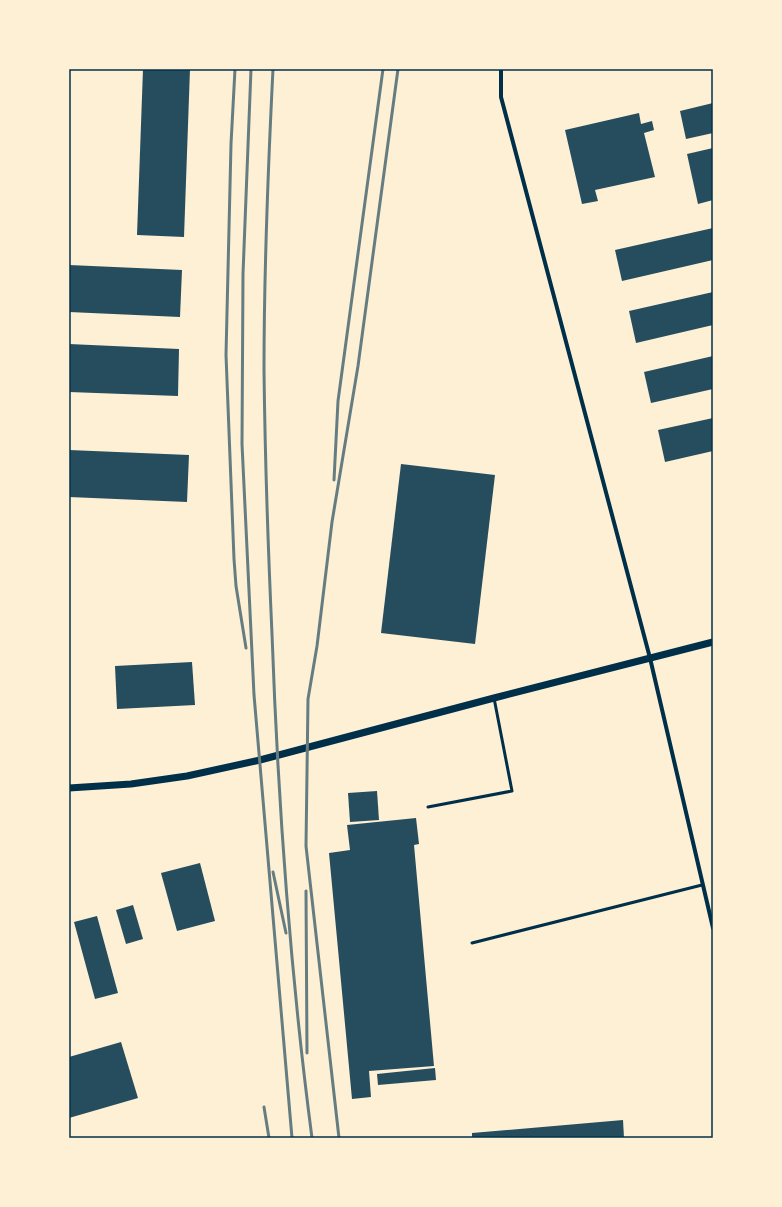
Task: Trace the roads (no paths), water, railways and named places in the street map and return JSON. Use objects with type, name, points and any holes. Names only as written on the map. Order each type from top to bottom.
[{"type":"street","points":[[501,69],[501,97],[650,658],[713,928]]},
{"type":"street","points":[[69,788],[131,784],[187,776],[260,760],[713,642]]},
{"type":"lane","points":[[428,807],[512,791],[494,698]]},
{"type":"lane","points":[[472,943],[702,885]]},
{"type":"railway","points":[[235,69],[231,144],[226,355],[234,559],[236,586],[246,648]]},
{"type":"railway","points":[[251,69],[243,274],[242,444],[254,695],[292,1138]]},
{"type":"railway","points":[[273,69],[269,144],[264,332],[264,403],[268,535],[281,823],[297,1012],[312,1138]]},
{"type":"railway","points":[[334,480],[338,401],[383,69]]},
{"type":"railway","points":[[339,1138],[306,846],[308,699],[317,646],[332,522],[358,366],[398,69]]},
{"type":"railway","points":[[273,872],[286,933]]},
{"type":"railway","points":[[306,891],[307,1053]]},
{"type":"railway","points":[[264,1107],[269,1138]]}]
